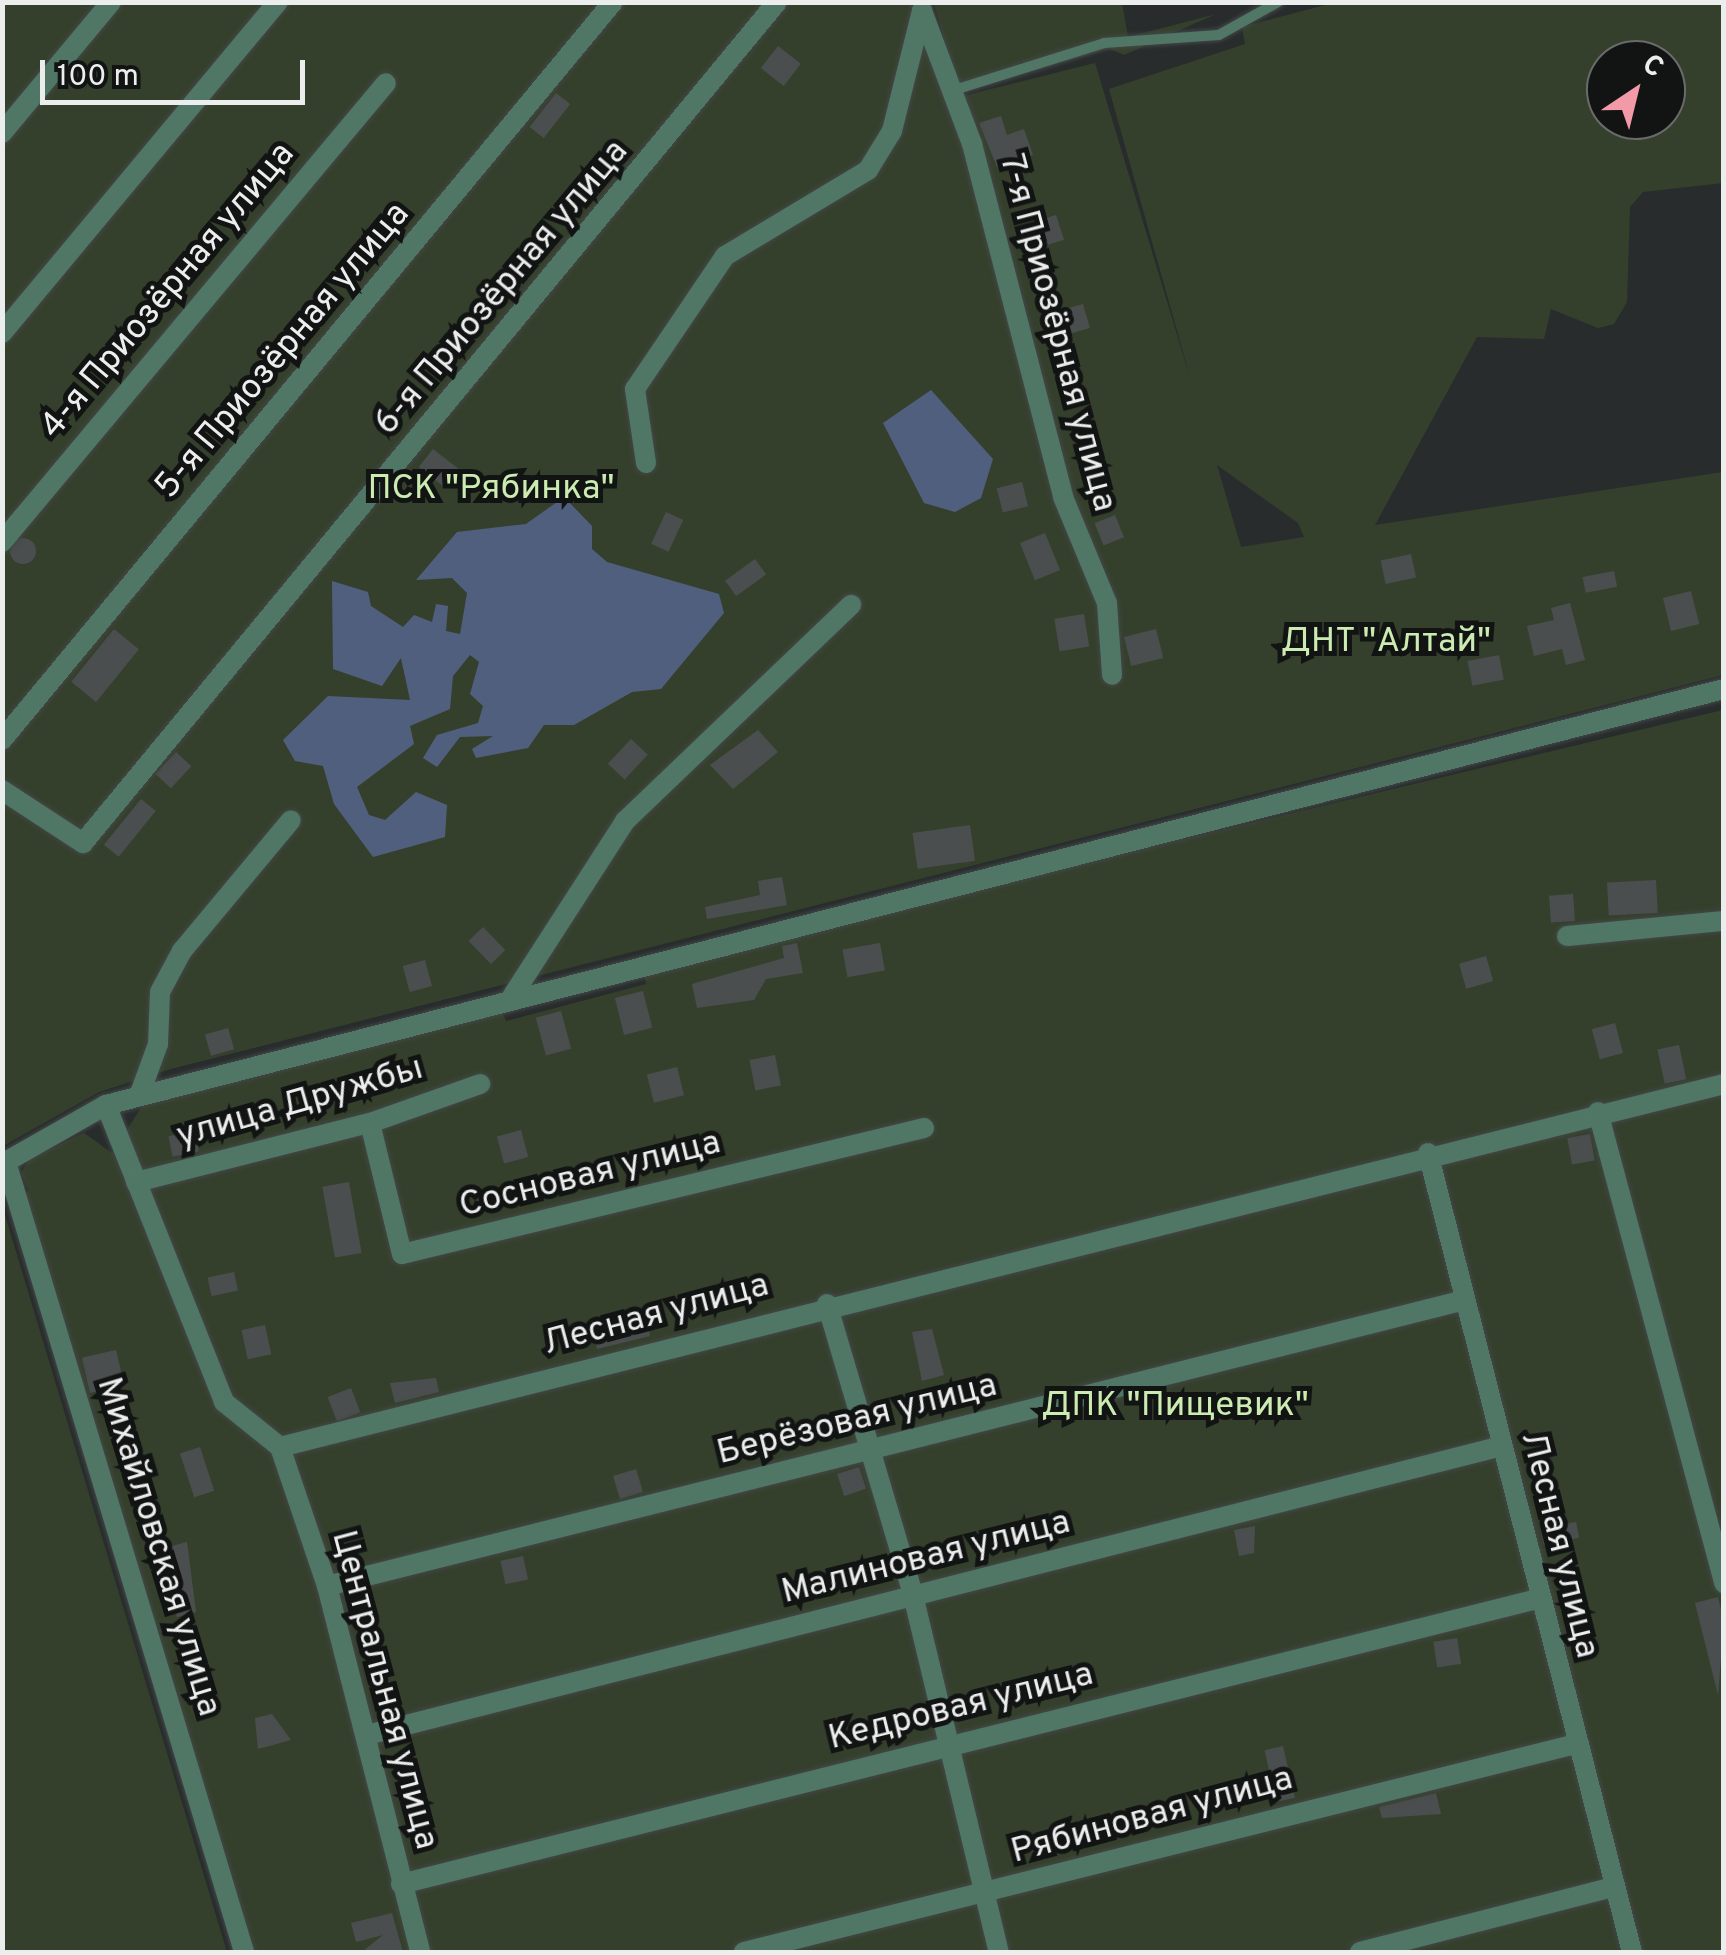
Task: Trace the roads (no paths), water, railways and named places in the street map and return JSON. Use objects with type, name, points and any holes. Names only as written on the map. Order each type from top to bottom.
[{"type":"street","points":[[2,133],[111,2]]},
{"type":"street","points":[[2,333],[278,2]]},
{"type":"street","name":"5-я Приозёрная улица","points":[[2,740],[613,2]]},
{"type":"street","name":"6-я Приозёрная улица","points":[[2,790],[83,843],[777,2]]},
{"type":"street","name":"7-я Приозёрная улица","points":[[922,7],[951,91],[1062,496],[1107,603],[1112,675]]},
{"type":"street","name":"7-я Приозёрная улица","points":[[646,462],[635,389],[725,256],[868,170],[892,131],[922,7]]},
{"type":"street","name":"4-я Приозёрная улица","points":[[2,542],[386,83]]},
{"type":"street","points":[[513,995],[626,821],[851,604]]},
{"type":"street","points":[[4,1163],[106,1106],[139,1096],[513,995],[1288,808],[1724,689]]},
{"type":"street","points":[[139,1096],[158,1044],[160,992],[182,951],[291,820]]},
{"type":"street","points":[[1567,936],[1724,921]]},
{"type":"street","name":"улица Дружбы","points":[[136,1182],[370,1124],[480,1084]]},
{"type":"street","name":"Лесная улица","points":[[280,1447],[827,1304],[1428,1153],[1724,1084]]},
{"type":"street","points":[[106,1106],[224,1402],[280,1447]]},
{"type":"street","points":[[1598,1112],[1724,1583]]},
{"type":"street","name":"Сосновая улица","points":[[370,1124],[402,1254],[924,1128]]},
{"type":"street","name":"Лесная улица","points":[[1428,1153],[1461,1301],[1632,1952]]},
{"type":"street","name":"Михайловская улица","points":[[4,1163],[244,1952]]},
{"type":"street","name":"Берёзовая улица","points":[[327,1586],[1461,1301]]},
{"type":"street","points":[[827,1304],[913,1595],[999,1952]]},
{"type":"street","name":"Малиновая улица","points":[[366,1735],[1502,1446]]},
{"type":"street","name":"Центральная улица","points":[[280,1447],[327,1586],[420,1952]]},
{"type":"street","name":"Кедровая улица","points":[[401,1884],[1538,1599]]},
{"type":"street","name":"Рябиновая улица","points":[[744,1952],[1576,1744]]},
{"type":"street","points":[[1360,1952],[1614,1887]]},
{"type":"lane","points":[[951,91],[1104,43],[1219,35],[1278,2]]},
{"type":"water","points":[[931,390],[993,459],[981,498],[955,512],[924,503],[883,423]]},
{"type":"water","points":[[564,497],[592,526],[592,549],[607,562],[719,594],[724,613],[661,689],[632,692],[574,725],[544,725],[528,748],[476,758],[472,749],[493,736],[460,737],[437,767],[423,758],[437,735],[478,723],[483,706],[470,694],[479,662],[470,655],[453,676],[450,709],[410,726],[414,744],[357,787],[369,815],[385,820],[416,792],[447,805],[445,837],[373,857],[334,804],[323,766],[295,761],[283,740],[328,696],[410,700],[401,658],[382,686],[333,669],[332,581],[368,592],[371,606],[403,627],[414,615],[432,622],[436,604],[448,606],[446,631],[460,634],[467,593],[452,578],[416,580],[457,532],[526,524]]},
{"type":"park label","name":"ПСК \"Рябинка\"","points":[[491,489]]},
{"type":"park label","name":"ДНТ \"Алтай\"","points":[[1386,642]]},
{"type":"park label","name":"ДПК \"Пищевик\"","points":[[1175,1406]]}]
